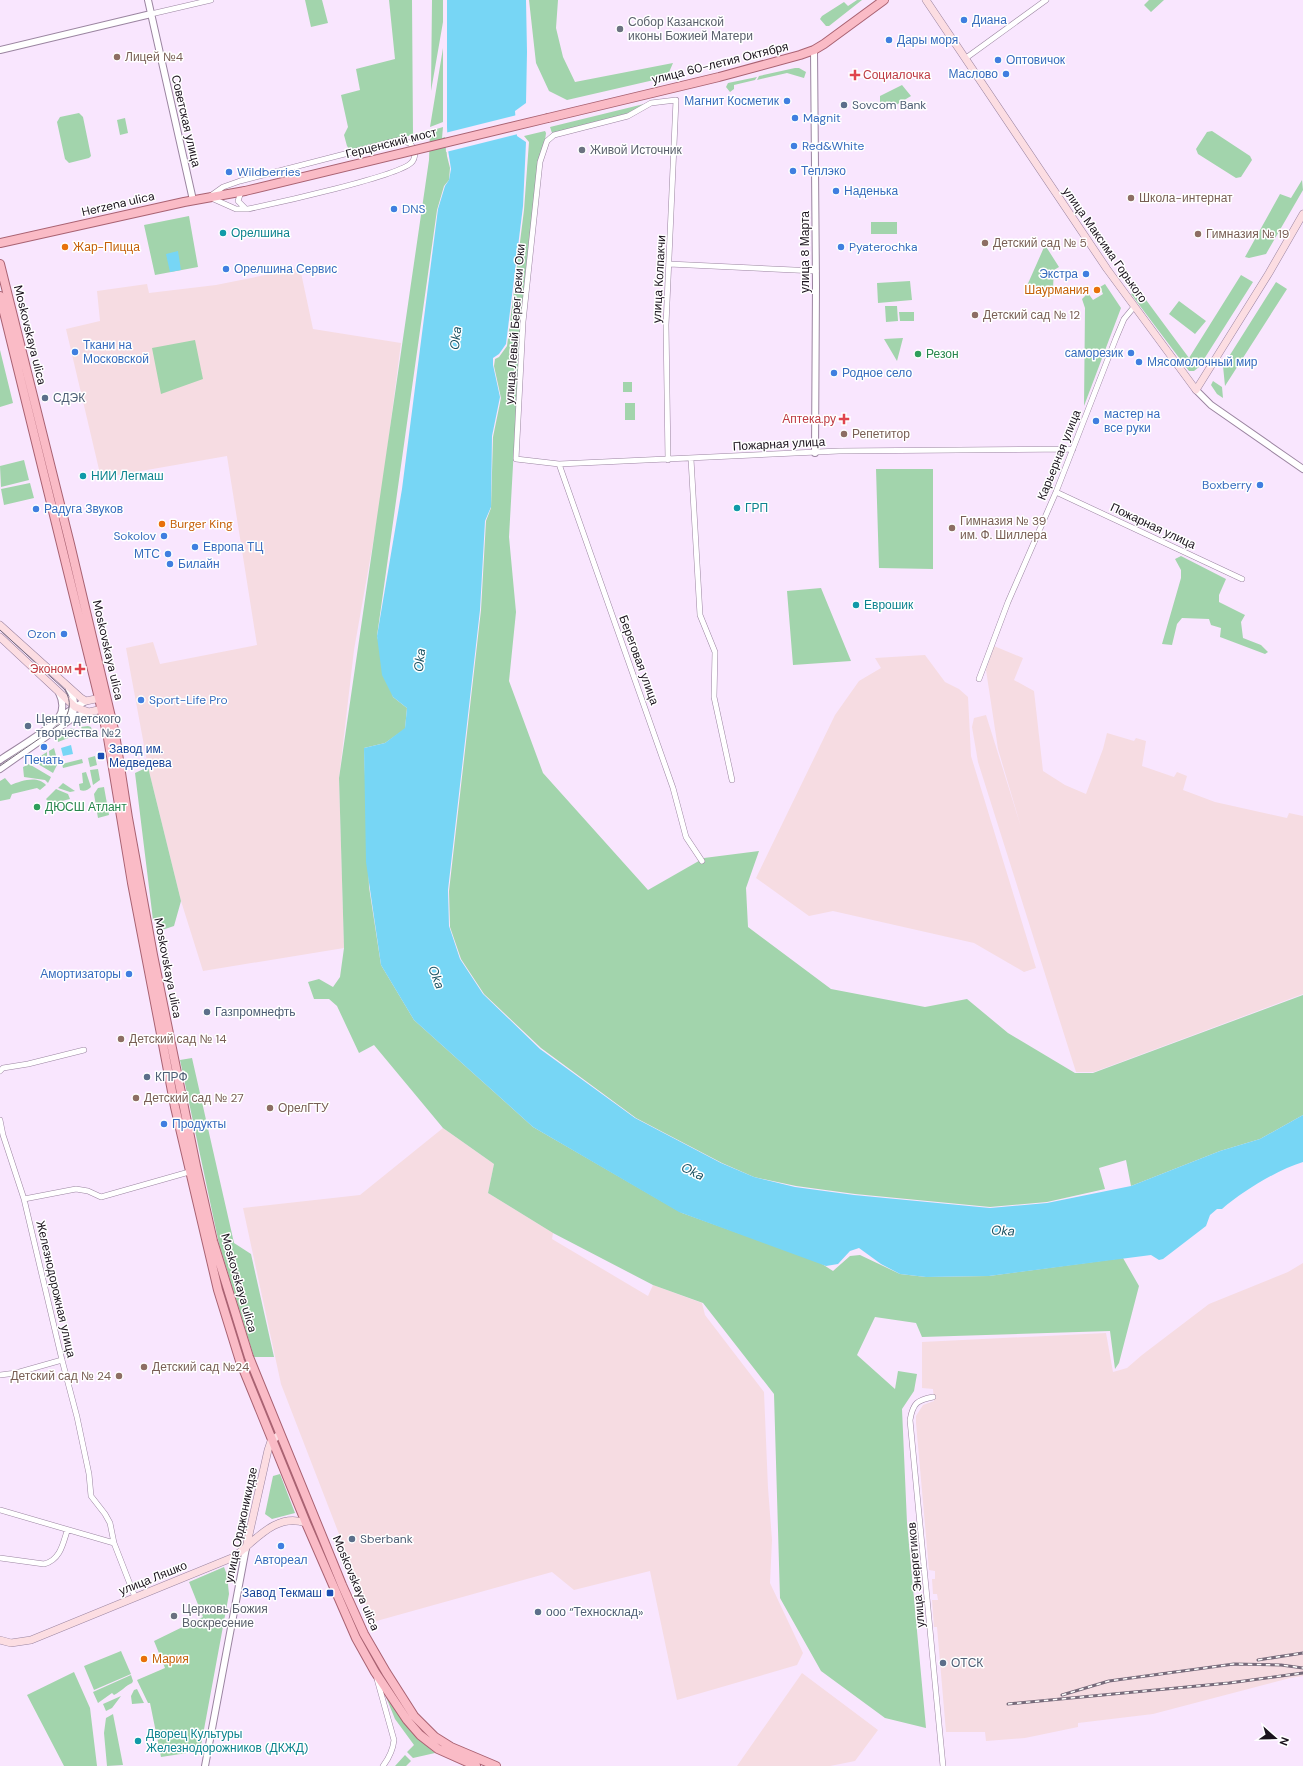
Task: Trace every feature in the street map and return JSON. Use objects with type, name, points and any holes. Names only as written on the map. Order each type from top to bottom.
[{"type":"main road","name":"улица 60-летия Октября","points":[[548,118],[786,60],[814,50],[847,29],[884,0]]},
{"type":"main road","name":"улица Максима Горького","points":[[926,0],[1103,263],[1196,390]]},
{"type":"main road","name":"Герценский мост","points":[[243,192],[548,118]]},
{"type":"main road","name":"Herzena ulica","points":[[0,243],[193,200],[243,192]]},
{"type":"main road","points":[[1196,390],[1269,273],[1303,214]]},
{"type":"main road","name":"Moskovskaya ulica","points":[[0,264],[105,708],[116,734],[128,818],[152,947],[189,1172],[220,1296],[240,1360],[306,1524],[356,1638],[375,1672],[407,1720],[420,1735],[438,1749],[476,1766]]},
{"type":"main road","name":"Moskovskaya ulica","points":[[0,296],[103,697]]},
{"type":"main road","points":[[0,625],[69,689],[86,701],[103,697]]},
{"type":"main road","points":[[0,637],[75,707],[89,712],[105,708]]},
{"type":"main road","name":"Moskovskaya ulica","points":[[179,1106],[213,1241],[249,1357],[279,1435],[364,1634],[408,1708],[424,1728],[442,1742],[496,1766]]},
{"type":"main road","points":[[272,1441],[279,1435]]},
{"type":"main road","name":"улица Орджоникидзе","points":[[246,1548],[268,1450],[272,1441]]},
{"type":"main road","name":"улица Ляшко","points":[[0,1640],[11,1643],[31,1640],[234,1557],[246,1548],[258,1535],[272,1526],[292,1521],[299,1521],[306,1524]]},
{"type":"street","name":"Советская улица","points":[[148,0],[193,200]]},
{"type":"street","points":[[0,50],[211,0]]},
{"type":"street","points":[[966,58],[1046,0]]},
{"type":"street","name":"улица 8 Марта","points":[[814,50],[816,271],[815,453]]},
{"type":"street","name":"улица Колпакчи","points":[[544,150],[547,141],[554,134],[628,116],[651,103],[676,100],[666,325],[668,460]]},
{"type":"street","points":[[399,140],[410,142],[415,155],[412,163],[404,168],[337,188],[246,209],[227,206],[210,197],[223,187],[399,140]]},
{"type":"street","name":"улица Левый Берег реки Оки","points":[[544,150],[540,162],[523,322],[516,459],[559,464]]},
{"type":"street","points":[[243,192],[238,201],[246,209]]},
{"type":"street","points":[[669,264],[816,271]]},
{"type":"street","name":"Карьерная улица","points":[[979,679],[1008,602],[1056,492],[1124,319],[1134,307]]},
{"type":"street","name":"улица Максима Горького","points":[[1196,390],[1216,409],[1303,469]]},
{"type":"street","name":"Пожарная улица","points":[[559,464],[815,453],[1073,449]]},
{"type":"street","points":[[691,459],[700,616],[715,652],[714,697],[732,780]]},
{"type":"street","name":"Береговая улица","points":[[559,464],[673,788],[686,836],[702,861]]},
{"type":"street","name":"Пожарная улица","points":[[1056,492],[1242,578]]},
{"type":"street","points":[[69,689],[75,707],[70,720]]},
{"type":"street","points":[[58,691],[63,706],[59,718]]},
{"type":"street","points":[[0,760],[75,707],[86,701]]},
{"type":"street","points":[[0,769],[70,720],[78,715],[89,712]]},
{"type":"street","points":[[0,1071],[3,1068],[28,1064],[84,1050]]},
{"type":"street","name":"Железнодорожная улица","points":[[0,1120],[3,1135],[24,1199],[77,1417],[89,1474],[91,1496],[110,1523],[114,1544],[135,1597]]},
{"type":"street","points":[[24,1199],[76,1189],[88,1191],[101,1197],[189,1172]]},
{"type":"street","points":[[0,1375],[16,1373],[62,1360]]},
{"type":"street","name":"улица Энергетиков","points":[[934,1397],[921,1399],[917,1402],[911,1414],[910,1420],[943,1766]]},
{"type":"street","points":[[0,1510],[114,1544]]},
{"type":"street","points":[[0,1558],[44,1564],[50,1563],[60,1552],[67,1530]]},
{"type":"street","name":"улица Орджоникидзе","points":[[205,1766],[246,1548]]},
{"type":"street","points":[[375,1672],[394,1740],[392,1752],[383,1766]]},
{"type":"shaded area","points":[[300,268],[313,329],[401,343],[381,498],[354,650],[339,778],[344,948],[203,971],[181,901],[148,767],[126,648],[153,642],[160,664],[257,645],[227,456],[101,478],[66,329],[100,321],[97,291],[147,284],[149,293],[216,285]]},
{"type":"shaded area","points":[[994,646],[1023,658],[1014,680],[1034,691],[1043,771],[1065,785],[1086,794],[1103,749],[1107,733],[1134,741],[1136,738],[1146,741],[1142,766],[1174,777],[1177,772],[1187,776],[1183,790],[1215,802],[1287,818],[1289,813],[1303,816],[1303,994],[1094,1072],[1076,1072],[978,762],[972,727],[974,718],[986,715],[1021,827],[998,749],[986,670]]},
{"type":"shaded area","points":[[925,655],[945,682],[959,689],[968,697],[971,756],[1036,968],[1024,972],[974,943],[833,911],[809,916],[756,878],[835,715],[859,681],[881,668],[875,658]]},
{"type":"shaded area","name":"Завод Текмаш","points":[[443,1128],[494,1164],[488,1193],[553,1233],[552,1239],[648,1296],[653,1285],[702,1303],[705,1315],[764,1392],[772,1540],[770,1583],[803,1653],[797,1665],[677,1700],[650,1571],[574,1590],[552,1572],[373,1622],[281,1384],[243,1208],[360,1195]]},
{"type":"shaded area","points":[[1303,1263],[1303,1676],[1290,1678],[1153,1714],[1078,1723],[1078,1727],[1025,1738],[986,1741],[985,1732],[946,1732],[937,1627],[934,1627],[932,1600],[938,1600],[937,1594],[933,1594],[932,1579],[935,1579],[935,1571],[929,1570],[916,1423],[916,1416],[923,1405],[934,1401],[933,1389],[922,1388],[922,1342],[1106,1333],[1113,1372],[1127,1368],[1209,1304],[1288,1272]]},
{"type":"shaded area","points":[[802,1673],[878,1730],[855,1761],[830,1766],[737,1766]]},
{"type":"green space","points":[[305,0],[322,0],[328,23],[311,27]]},
{"type":"green space","points":[[389,0],[412,0],[413,135],[350,150],[347,146],[344,135],[348,127],[341,95],[360,90],[356,69],[395,59]]},
{"type":"green space","points":[[432,0],[443,0],[443,22],[431,91]]},
{"type":"green space","points":[[529,0],[558,0],[556,28],[563,57],[575,82],[673,63],[667,77],[567,100],[549,91],[536,63]]},
{"type":"green space","points":[[857,0],[862,0],[829,26],[826,26],[820,19],[822,16],[844,2],[848,6]]},
{"type":"green space","points":[[1149,0],[1164,0],[1151,12],[1144,5]]},
{"type":"green space","points":[[443,48],[443,122],[430,127]]},
{"type":"green space","points":[[799,68],[806,72],[804,78],[787,73],[757,80],[759,76]]},
{"type":"green space","points":[[757,77],[755,80],[734,85],[734,89],[730,92],[726,87],[728,83]]},
{"type":"green space","points":[[902,85],[911,96],[896,105],[880,104],[880,96]]},
{"type":"green space","points":[[648,103],[629,113],[552,133],[550,127]]},
{"type":"green space","points":[[79,113],[83,117],[91,156],[89,158],[69,163],[65,159],[57,122],[60,117]]},
{"type":"green space","points":[[125,118],[128,133],[120,135],[117,120]]},
{"type":"green space","points":[[443,127],[442,138],[445,137],[450,168],[449,180],[444,186],[437,210],[377,636],[393,697],[407,708],[405,729],[385,743],[364,748],[369,887],[381,965],[414,1020],[533,1127],[682,1213],[819,1262],[833,1271],[850,1256],[860,1255],[900,1274],[926,1277],[989,1276],[1123,1258],[1139,1286],[1119,1363],[1115,1369],[1110,1331],[922,1337],[916,1323],[875,1317],[857,1355],[895,1389],[898,1371],[917,1374],[914,1391],[902,1409],[907,1523],[926,1728],[885,1718],[821,1671],[780,1598],[774,1394],[703,1303],[653,1285],[553,1233],[488,1193],[494,1164],[443,1128],[374,1045],[359,1053],[337,1006],[329,999],[314,999],[308,982],[319,979],[333,987],[340,977],[344,948],[339,778],[429,160],[430,131]]},
{"type":"green space","points":[[545,131],[546,133],[521,322],[509,537],[516,612],[509,681],[543,773],[648,890],[704,858],[759,851],[746,888],[748,927],[831,989],[925,1007],[967,999],[1008,1033],[1075,1073],[1093,1073],[1303,995],[1303,1115],[1260,1139],[1220,1151],[1131,1186],[1126,1160],[1099,1168],[1105,1189],[1047,1202],[990,1207],[855,1194],[796,1186],[754,1177],[722,1163],[636,1118],[541,1048],[484,994],[461,959],[450,927],[449,891],[481,610],[486,521],[491,508],[493,437],[501,398],[494,366],[495,359],[499,357],[507,346],[524,210],[529,142],[524,136]]},
{"type":"green space","points":[[1212,131],[1250,156],[1252,160],[1241,177],[1236,178],[1198,154],[1196,149],[1207,132]]},
{"type":"green space","points":[[1302,180],[1303,190],[1266,254],[1249,258],[1245,257],[1280,194],[1291,198]]},
{"type":"green space","points":[[189,216],[198,267],[155,275],[144,225]]},
{"type":"green space","points":[[871,222],[897,222],[897,234],[871,234]]},
{"type":"green space","points":[[1045,245],[1059,267],[1054,270],[1053,288],[1026,288]]},
{"type":"green space","points":[[1241,275],[1253,282],[1199,367],[1194,371],[1189,371],[1131,294],[1138,289],[1189,358]]},
{"type":"green space","points":[[910,281],[912,300],[878,303],[877,283]]},
{"type":"green space","points":[[1276,282],[1287,289],[1225,386],[1223,366]]},
{"type":"green space","points":[[1105,284],[1121,308],[1084,406],[1085,308],[1082,299],[1088,293],[1093,300],[1103,294],[1100,287]]},
{"type":"green space","points":[[1179,301],[1206,321],[1195,334],[1169,314]]},
{"type":"green space","points":[[885,306],[897,306],[898,321],[886,322]]},
{"type":"green space","points":[[899,312],[914,312],[914,321],[900,321]]},
{"type":"green space","points":[[903,338],[897,361],[884,339]]},
{"type":"green space","points":[[195,340],[203,379],[161,394],[152,348]]},
{"type":"green space","points":[[0,350],[13,403],[0,407]]},
{"type":"green space","points":[[1213,381],[1222,387],[1223,398],[1217,394],[1211,385]]},
{"type":"green space","points":[[623,382],[632,382],[632,392],[623,392]]},
{"type":"green space","points":[[625,403],[635,403],[635,420],[625,420]]},
{"type":"green space","points":[[24,460],[29,480],[1,487],[0,466]]},
{"type":"green space","points":[[876,469],[933,469],[933,569],[879,568]]},
{"type":"green space","points":[[30,483],[34,498],[4,505],[1,489]]},
{"type":"green space","points":[[1181,556],[1226,579],[1219,595],[1219,602],[1245,615],[1241,622],[1243,638],[1261,645],[1268,652],[1265,654],[1220,637],[1221,628],[1211,625],[1209,619],[1182,618],[1177,624],[1172,645],[1162,644],[1181,578],[1181,570],[1175,559]]},
{"type":"green space","points":[[821,588],[851,661],[793,665],[787,591]]},
{"type":"green space","points":[[81,727],[91,727],[92,731],[83,733]]},
{"type":"green space","points":[[71,728],[75,730],[76,735],[58,742],[57,738]]},
{"type":"green space","points":[[54,748],[58,763],[53,773],[33,761],[47,752],[47,762],[50,762],[49,751]]},
{"type":"green space","points":[[95,756],[97,765],[90,767],[88,758]]},
{"type":"green space","points":[[82,759],[83,763],[63,768],[62,764]]},
{"type":"green space","points":[[29,764],[51,777],[48,783],[45,780],[24,777],[23,767]]},
{"type":"green space","points":[[148,767],[181,901],[174,926],[162,930],[153,920],[135,773]]},
{"type":"green space","points":[[98,769],[100,780],[93,785],[90,770]]},
{"type":"green space","points":[[86,772],[91,787],[81,791],[79,784],[83,783],[82,773]]},
{"type":"green space","points":[[5,778],[11,785],[29,780],[38,780],[46,785],[40,790],[37,788],[12,794],[10,799],[0,801],[0,781]]},
{"type":"green space","points":[[63,783],[75,791],[70,792],[58,788]]},
{"type":"green space","points":[[104,787],[109,815],[98,818],[94,794],[98,788]]},
{"type":"green space","points":[[56,789],[68,794],[70,799],[50,804],[46,799]]},
{"type":"green space","points":[[192,1058],[234,1243],[251,1254],[274,1357],[254,1357],[219,1244],[180,1060]]},
{"type":"green space","points":[[280,1474],[295,1513],[272,1519],[265,1514],[273,1476]]},
{"type":"green space","points":[[224,1567],[227,1575],[229,1594],[200,1751],[161,1757],[150,1703],[148,1703],[137,1680],[165,1668],[154,1641],[203,1617],[189,1582]]},
{"type":"green space","points":[[121,1651],[131,1674],[94,1690],[84,1666]]},
{"type":"green space","points":[[74,1672],[90,1708],[97,1766],[64,1766],[27,1695]]},
{"type":"green space","points":[[131,1675],[133,1681],[132,1683],[114,1695],[112,1693],[98,1703],[93,1692]]},
{"type":"green space","points":[[137,1689],[144,1703],[132,1704],[131,1696],[134,1690]]},
{"type":"green space","points":[[121,1696],[112,1708],[106,1711],[103,1704]]},
{"type":"green space","points":[[388,1696],[408,1727],[427,1747],[435,1753],[413,1758],[407,1752],[414,1745],[395,1719],[386,1697]]},
{"type":"green space","points":[[113,1714],[123,1765],[107,1766],[104,1733],[106,1718]]},
{"type":"green space","points":[[405,1755],[411,1761],[406,1766],[395,1766]]},
{"type":"water","name":"Oka","points":[[447,0],[526,0],[527,52],[526,103],[515,111],[517,136],[526,142],[523,206],[506,344],[499,354],[493,358],[493,365],[500,397],[492,436],[491,507],[485,521],[480,610],[448,890],[449,926],[460,959],[483,994],[540,1049],[635,1118],[721,1163],[754,1177],[795,1187],[854,1195],[990,1208],[1047,1203],[1131,1186],[1220,1151],[1260,1139],[1303,1115],[1303,1162],[1271,1176],[1250,1188],[1222,1209],[1217,1209],[1210,1215],[1206,1226],[1163,1259],[1159,1260],[1151,1255],[989,1276],[926,1277],[900,1274],[881,1264],[859,1248],[850,1251],[838,1264],[826,1266],[679,1212],[533,1127],[414,1020],[381,965],[366,862],[364,748],[385,743],[405,728],[407,708],[393,697],[382,675],[377,636],[402,489],[438,209],[445,186],[449,180],[451,169],[447,127]]},
{"type":"water","points":[[178,251],[181,270],[170,272],[166,254]]},
{"type":"water","points":[[71,745],[73,754],[63,756],[61,748]]},
{"type":"pier","points":[[517,115],[518,134],[446,152],[445,133]]},
{"type":"tram line","points":[[0,630],[65,690],[69,699],[69,710],[63,722],[0,766]]},
{"type":"railway","points":[[1258,1660],[1303,1653]]},
{"type":"railway","points":[[1062,1695],[1109,1681],[1234,1664],[1281,1665],[1303,1668]]},
{"type":"railway","points":[[1008,1704],[1229,1683],[1303,1673]]},
{"type":"place","name":"Диана","points":[[964,20]]},
{"type":"place","name":"Собор Казанской иконы Божией Матери","points":[[620,29]]},
{"type":"place","name":"Дары моря","points":[[889,40]]},
{"type":"place","name":"Лицей №4","points":[[117,57]]},
{"type":"place","name":"Оптовичок","points":[[998,60]]},
{"type":"place","name":"Маслово","points":[[1006,74]]},
{"type":"place","name":"Социалочка","points":[[855,75]]},
{"type":"place","name":"Магнит Косметик","points":[[787,101]]},
{"type":"place","name":"Sovcom Bank","points":[[844,105]]},
{"type":"place","name":"Magnit","points":[[795,118]]},
{"type":"place","name":"Red&White","points":[[794,146]]},
{"type":"place","name":"Живой Источник","points":[[582,150]]},
{"type":"place","name":"Теплэко","points":[[793,171]]},
{"type":"place","name":"Wildberries","points":[[229,172]]},
{"type":"place","name":"Наденька","points":[[836,191]]},
{"type":"place","name":"Школа-интернат","points":[[1131,198]]},
{"type":"place","name":"DNS","points":[[394,209]]},
{"type":"place","name":"Орелшина","points":[[223,233]]},
{"type":"place","name":"Гимназия № 19","points":[[1198,234]]},
{"type":"place","name":"Детский сад № 5","points":[[985,243]]},
{"type":"place","name":"Жар-Пицца","points":[[65,247]]},
{"type":"place","name":"Pyaterochka","points":[[841,247]]},
{"type":"place","name":"Орелшина Сервис","points":[[226,269]]},
{"type":"place","name":"Экстра","points":[[1086,274]]},
{"type":"place","name":"Шаурмания","points":[[1097,290]]},
{"type":"place","name":"Детский сад № 12","points":[[975,315]]},
{"type":"place","name":"Ткани на Московской","points":[[75,352]]},
{"type":"place","name":"саморезик","points":[[1131,353]]},
{"type":"place","name":"Резон","points":[[918,354]]},
{"type":"place","name":"Мясомолочный мир","points":[[1139,362]]},
{"type":"place","name":"Родное село","points":[[834,373]]},
{"type":"place","name":"СДЭК","points":[[45,398]]},
{"type":"place","name":"Аптека.ру","points":[[844,419]]},
{"type":"place","name":"мастер на все руки","points":[[1096,421]]},
{"type":"place","name":"Репетитор","points":[[844,434]]},
{"type":"place","name":"НИИ Легмаш","points":[[83,476]]},
{"type":"place","name":"Boxberry","points":[[1260,485]]},
{"type":"place","name":"ГРП","points":[[737,508]]},
{"type":"place","name":"Радуга Звуков","points":[[36,509]]},
{"type":"place","name":"Burger King","points":[[162,524]]},
{"type":"place","name":"Гимназия № 39 им. Ф. Шиллера","points":[[952,528]]},
{"type":"place","name":"Sokolov","points":[[164,536]]},
{"type":"place","name":"Европа ТЦ","points":[[195,547]]},
{"type":"place","name":"МТС","points":[[168,554]]},
{"type":"place","name":"Билайн","points":[[170,564]]},
{"type":"place","name":"Еврошик","points":[[856,605]]},
{"type":"place","name":"Ozon","points":[[64,634]]},
{"type":"place","name":"Эконом","points":[[80,669]]},
{"type":"place","name":"Sport-Life Pro","points":[[141,700]]},
{"type":"place","name":"Центр детского творчества №2","points":[[28,726]]},
{"type":"place","name":"Печать","points":[[44,747]]},
{"type":"place","name":"Завод им. Медведева","points":[[101,756]]},
{"type":"place","name":"ДЮСШ Атлант","points":[[37,807]]},
{"type":"place","name":"Амортизаторы","points":[[129,974]]},
{"type":"place","name":"Газпромнефть","points":[[207,1012]]},
{"type":"place","name":"Детский сад № 14","points":[[121,1039]]},
{"type":"place","name":"КПРФ","points":[[147,1077]]},
{"type":"place","name":"Детский сад № 27","points":[[136,1098]]},
{"type":"place","name":"ОрелГТУ","points":[[270,1108]]},
{"type":"place","name":"Продукты","points":[[164,1124]]},
{"type":"place","name":"Детский сад №24","points":[[144,1367]]},
{"type":"place","name":"Детский сад № 24","points":[[119,1376]]},
{"type":"place","name":"Sberbank","points":[[352,1539]]},
{"type":"place","name":"Автореал","points":[[281,1546]]},
{"type":"place","name":"Завод Текмаш","points":[[330,1593]]},
{"type":"place","name":"ооо “Техносклад»","points":[[538,1612]]},
{"type":"place","name":"Церковь Божия Воскресение","points":[[174,1616]]},
{"type":"place","name":"Мария","points":[[144,1659]]},
{"type":"place","name":"ОТСК","points":[[943,1663]]},
{"type":"place","name":"Дворец Культуры Железнодорожников (ДКЖД)","points":[[138,1741]]}]
